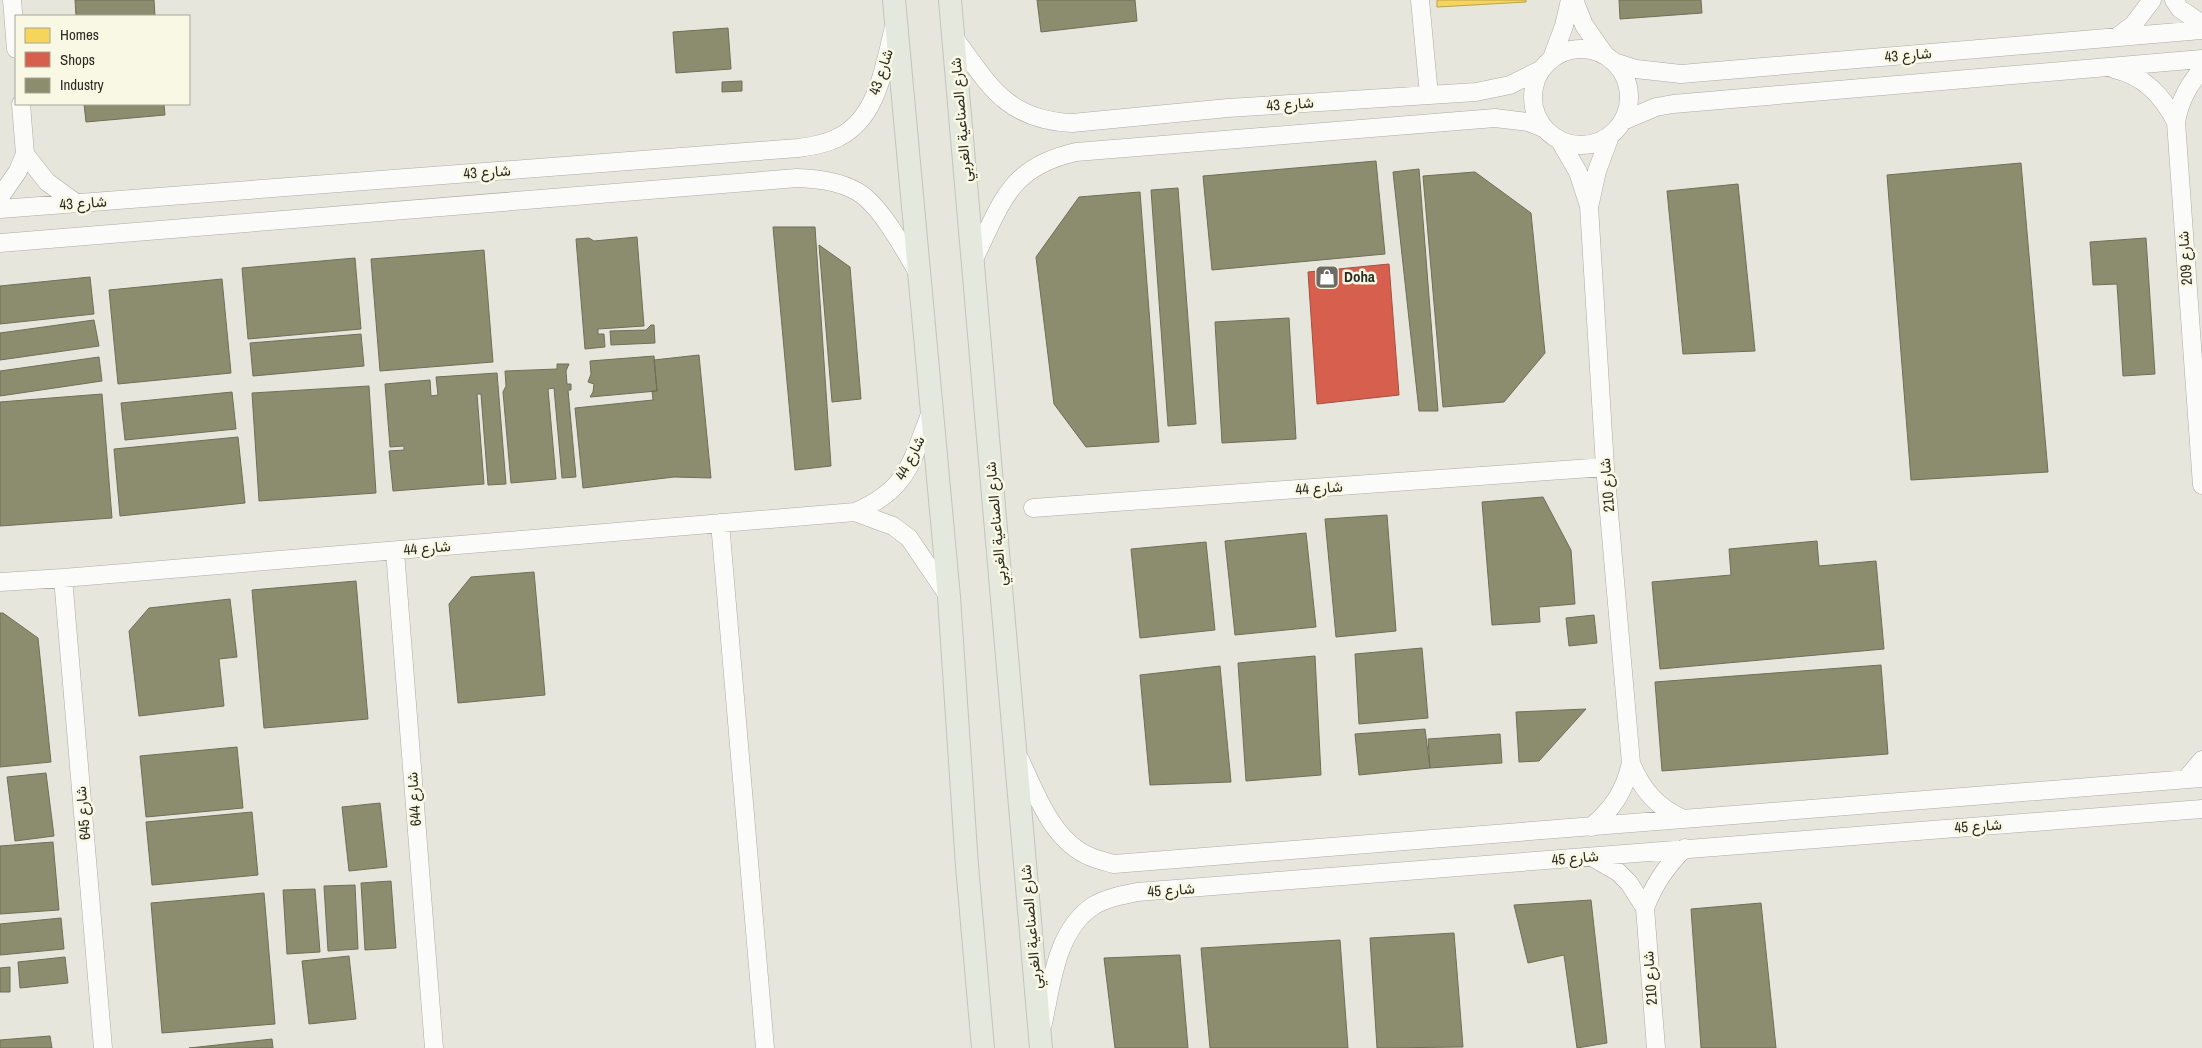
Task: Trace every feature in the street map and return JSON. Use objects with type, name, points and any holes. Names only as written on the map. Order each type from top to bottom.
[{"type":"main road","name":"شارع الصناعية الغربي","points":[[950,0],[1041,1042]]},
{"type":"main road","points":[[895,10],[949,597],[967,866],[983,1048]]},
{"type":"street","points":[[12,0],[15,37]]},
{"type":"street","points":[[1420,0],[1428,94]]},
{"type":"street","points":[[1570,0],[1564,26],[1546,64],[1535,81],[1532,99],[1536,117],[1543,128],[1560,141],[1581,146],[1601,142],[1610,136],[1623,121],[1629,100],[1629,90],[1621,70],[1584,25],[1574,0]]},
{"type":"street","points":[[2117,37],[2133,25],[2152,0]]},
{"type":"street","points":[[2174,0],[2180,9],[2202,24]]},
{"type":"street","name":"شارع 43","points":[[0,209],[798,148],[823,144],[840,137],[855,126],[867,112],[881,77],[895,10]]},
{"type":"street","name":"شارع 43","points":[[1610,58],[1636,69],[1681,74],[2202,30]]},
{"type":"street","name":"شارع 43","points":[[954,36],[983,77],[1012,106],[1031,116],[1051,122],[1072,123],[1228,108],[1494,89],[1510,85],[1546,64]]},
{"type":"street","points":[[1546,64],[1561,52],[1578,49],[1594,50],[1610,58]]},
{"type":"street","name":"شارع 43","points":[[1623,121],[1656,107],[1673,104],[2202,59]]},
{"type":"street","name":"شارع 209","points":[[2108,67],[2126,72],[2142,80],[2156,91],[2168,105],[2176,122]]},
{"type":"street","name":"شارع 209","points":[[2202,69],[2189,84],[2180,102],[2176,122],[2199,419],[2202,485]]},
{"type":"street","points":[[0,196],[18,170],[24,154],[20,105]]},
{"type":"street","name":"شارع 43","points":[[974,259],[1002,203],[1014,184],[1032,168],[1052,157],[1076,152],[1495,118],[1528,122],[1543,128]]},
{"type":"street","name":"شارع 210","points":[[1589,206],[1597,171],[1610,136]]},
{"type":"street","name":"شارع 210","points":[[1560,141],[1578,172],[1589,206],[1605,467],[1631,763],[1628,778],[1613,806],[1591,827]]},
{"type":"street","points":[[24,154],[47,182],[76,203]]},
{"type":"street","name":"شارع 43","points":[[0,243],[797,178],[830,182],[859,192],[884,218],[919,274]]},
{"type":"street","name":"شارع 44","points":[[0,582],[855,512],[874,504],[890,494],[903,478],[932,411]]},
{"type":"street","name":"شارع 44","points":[[1033,508],[1605,467]]},
{"type":"street","name":"شارع 44","points":[[855,512],[894,526],[909,538],[949,597]]},
{"type":"street","points":[[720,524],[766,1048]]},
{"type":"street","name":"شارع 644","points":[[395,551],[434,1048]]},
{"type":"street","name":"شارع 645","points":[[63,578],[103,1048]]},
{"type":"street","name":"شارع 45","points":[[1016,751],[1054,827],[1071,845],[1091,857],[1114,864],[2194,778]]},
{"type":"street","points":[[2194,778],[2202,760]]},
{"type":"street","name":"شارع 210","points":[[1631,763],[1645,792],[1669,812],[1683,819]]},
{"type":"street","name":"شارع 45","points":[[1041,1042],[1055,969],[1063,944],[1076,921],[1094,906],[1116,896],[1147,891],[1592,857],[1685,848],[2198,812]]},
{"type":"street","name":"شارع 210","points":[[1656,1048],[1645,908],[1650,894],[1664,869],[1685,848]]},
{"type":"street","name":"شارع 210","points":[[1592,857],[1605,864],[1629,883],[1645,908]]},
{"type":"building: Homes","points":[[1437,0],[1526,0],[1526,2],[1437,7]]},
{"type":"building: Shops","points":[[1389,264],[1399,395],[1317,404],[1308,272]]},
{"type":"building: Industry","points":[[75,0],[154,0],[155,15],[76,15]]},
{"type":"building: Industry","points":[[1037,0],[1135,0],[1137,21],[1041,32]]},
{"type":"building: Industry","points":[[1619,0],[1701,0],[1702,13],[1620,19]]},
{"type":"building: Industry","points":[[728,28],[731,69],[676,73],[673,32]]},
{"type":"building: Industry","points":[[742,81],[742,91],[722,92],[722,82]]},
{"type":"building: Industry","points":[[84,105],[164,105],[165,115],[86,122]]},
{"type":"building: Industry","points":[[1376,161],[1385,254],[1212,270],[1203,176]]},
{"type":"building: Industry","points":[[2021,163],[2048,472],[1911,480],[1887,175]]},
{"type":"building: Industry","points":[[1419,169],[1438,411],[1419,411],[1393,172]]},
{"type":"building: Industry","points":[[1475,172],[1531,213],[1545,353],[1504,402],[1443,407],[1423,176]]},
{"type":"building: Industry","points":[[1738,184],[1755,351],[1683,354],[1667,191]]},
{"type":"building: Industry","points":[[1178,188],[1196,424],[1168,426],[1151,190]]},
{"type":"building: Industry","points":[[1140,192],[1159,442],[1086,447],[1054,404],[1036,257],[1079,197]]},
{"type":"building: Industry","points":[[773,227],[815,227],[831,466],[795,470]]},
{"type":"building: Industry","points":[[637,237],[644,326],[598,329],[598,334],[604,334],[605,347],[585,349],[576,239],[589,238],[594,241]]},
{"type":"building: Industry","points":[[2146,238],[2155,374],[2123,376],[2117,284],[2093,285],[2090,242]]},
{"type":"building: Industry","points":[[819,245],[850,267],[861,399],[832,402]]},
{"type":"building: Industry","points":[[484,250],[493,362],[380,371],[371,259]]},
{"type":"building: Industry","points":[[355,258],[361,329],[248,339],[242,268]]},
{"type":"building: Industry","points":[[90,277],[94,314],[0,324],[0,286]]},
{"type":"building: Industry","points":[[222,279],[231,373],[118,384],[109,290]]},
{"type":"building: Industry","points":[[1289,318],[1296,439],[1222,443],[1215,322]]},
{"type":"building: Industry","points":[[94,320],[99,346],[0,360],[0,333]]},
{"type":"building: Industry","points":[[651,325],[654,325],[655,343],[611,345],[610,331],[646,330]]},
{"type":"building: Industry","points":[[361,334],[364,366],[253,376],[250,343]]},
{"type":"building: Industry","points":[[699,355],[711,478],[674,477],[583,488],[575,408],[653,400],[652,391],[657,391],[654,360]]},
{"type":"building: Industry","points":[[654,356],[657,391],[590,397],[594,384],[588,382],[591,374],[590,361]]},
{"type":"building: Industry","points":[[99,357],[102,381],[0,396],[0,371]]},
{"type":"building: Industry","points":[[557,364],[569,364],[566,371],[567,384],[571,384],[571,390],[568,390],[576,477],[562,478],[554,388],[548,389],[556,479],[511,483],[503,392],[506,386],[505,371],[557,369]]},
{"type":"building: Industry","points":[[497,373],[506,484],[488,485],[481,394],[477,394],[484,484],[393,491],[389,451],[404,450],[404,446],[390,447],[385,384],[430,380],[431,396],[438,395],[436,377]]},
{"type":"building: Industry","points":[[369,386],[376,493],[259,501],[252,393]]},
{"type":"building: Industry","points":[[232,392],[236,429],[125,440],[121,403]]},
{"type":"building: Industry","points":[[102,394],[112,518],[0,526],[0,402]]},
{"type":"building: Industry","points":[[238,437],[245,503],[120,516],[114,449]]},
{"type":"building: Industry","points":[[1543,497],[1571,550],[1575,604],[1539,607],[1540,622],[1492,625],[1482,502]]},
{"type":"building: Industry","points":[[1387,515],[1396,631],[1336,637],[1325,519]]},
{"type":"building: Industry","points":[[1306,533],[1316,627],[1235,635],[1225,541]]},
{"type":"building: Industry","points":[[1817,541],[1819,566],[1876,561],[1884,649],[1660,669],[1652,582],[1731,575],[1729,549]]},
{"type":"building: Industry","points":[[1206,542],[1215,630],[1140,638],[1131,549]]},
{"type":"building: Industry","points":[[534,572],[545,695],[458,703],[449,604],[471,577]]},
{"type":"building: Industry","points":[[356,581],[368,719],[264,728],[252,590]]},
{"type":"building: Industry","points":[[230,599],[237,657],[219,659],[224,706],[139,716],[129,631],[149,608]]},
{"type":"building: Industry","points":[[0,613],[3,613],[38,638],[51,762],[0,767]]},
{"type":"building: Industry","points":[[1594,615],[1597,643],[1569,646],[1566,618]]},
{"type":"building: Industry","points":[[1422,648],[1428,718],[1359,724],[1355,654]]},
{"type":"building: Industry","points":[[1315,656],[1321,775],[1246,781],[1238,663]]},
{"type":"building: Industry","points":[[1881,665],[1888,754],[1662,771],[1655,682]]},
{"type":"building: Industry","points":[[1220,666],[1231,782],[1150,785],[1140,675]]},
{"type":"building: Industry","points":[[1586,709],[1539,761],[1519,762],[1516,712]]},
{"type":"building: Industry","points":[[1425,729],[1430,768],[1359,775],[1355,734]]},
{"type":"building: Industry","points":[[1500,734],[1502,763],[1430,768],[1428,739]]},
{"type":"building: Industry","points":[[237,747],[243,808],[146,817],[140,756]]},
{"type":"building: Industry","points":[[46,773],[54,836],[15,841],[7,777]]},
{"type":"building: Industry","points":[[380,803],[387,867],[349,871],[342,807]]},
{"type":"building: Industry","points":[[252,812],[258,875],[152,885],[146,822]]},
{"type":"building: Industry","points":[[53,842],[59,910],[0,914],[0,846]]},
{"type":"building: Industry","points":[[391,881],[396,948],[365,950],[361,883]]},
{"type":"building: Industry","points":[[355,885],[358,949],[328,951],[324,886]]},
{"type":"building: Industry","points":[[315,889],[320,952],[287,954],[283,890]]},
{"type":"building: Industry","points":[[264,893],[275,1024],[162,1033],[151,903]]},
{"type":"building: Industry","points":[[1591,900],[1607,1043],[1577,1048],[1564,955],[1528,963],[1514,905]]},
{"type":"building: Industry","points":[[1761,903],[1776,1048],[1701,1048],[1691,909]]},
{"type":"building: Industry","points":[[61,918],[64,949],[0,955],[0,924]]},
{"type":"building: Industry","points":[[1454,933],[1463,1047],[1377,1048],[1370,938]]},
{"type":"building: Industry","points":[[1340,940],[1348,1048],[1210,1048],[1201,948]]},
{"type":"building: Industry","points":[[1180,955],[1188,1048],[1115,1048],[1104,958]]},
{"type":"building: Industry","points":[[349,956],[356,1019],[309,1024],[302,961]]},
{"type":"building: Industry","points":[[65,957],[68,983],[20,988],[18,962]]},
{"type":"building: Industry","points":[[10,967],[10,992],[0,992],[0,968]]},
{"type":"building: Industry","points":[[50,1036],[52,1048],[0,1048],[0,1040]]},
{"type":"building: Industry","points":[[272,1039],[273,1048],[189,1048]]},
{"type":"place","name":"Doha","points":[[1327,277]]}]
